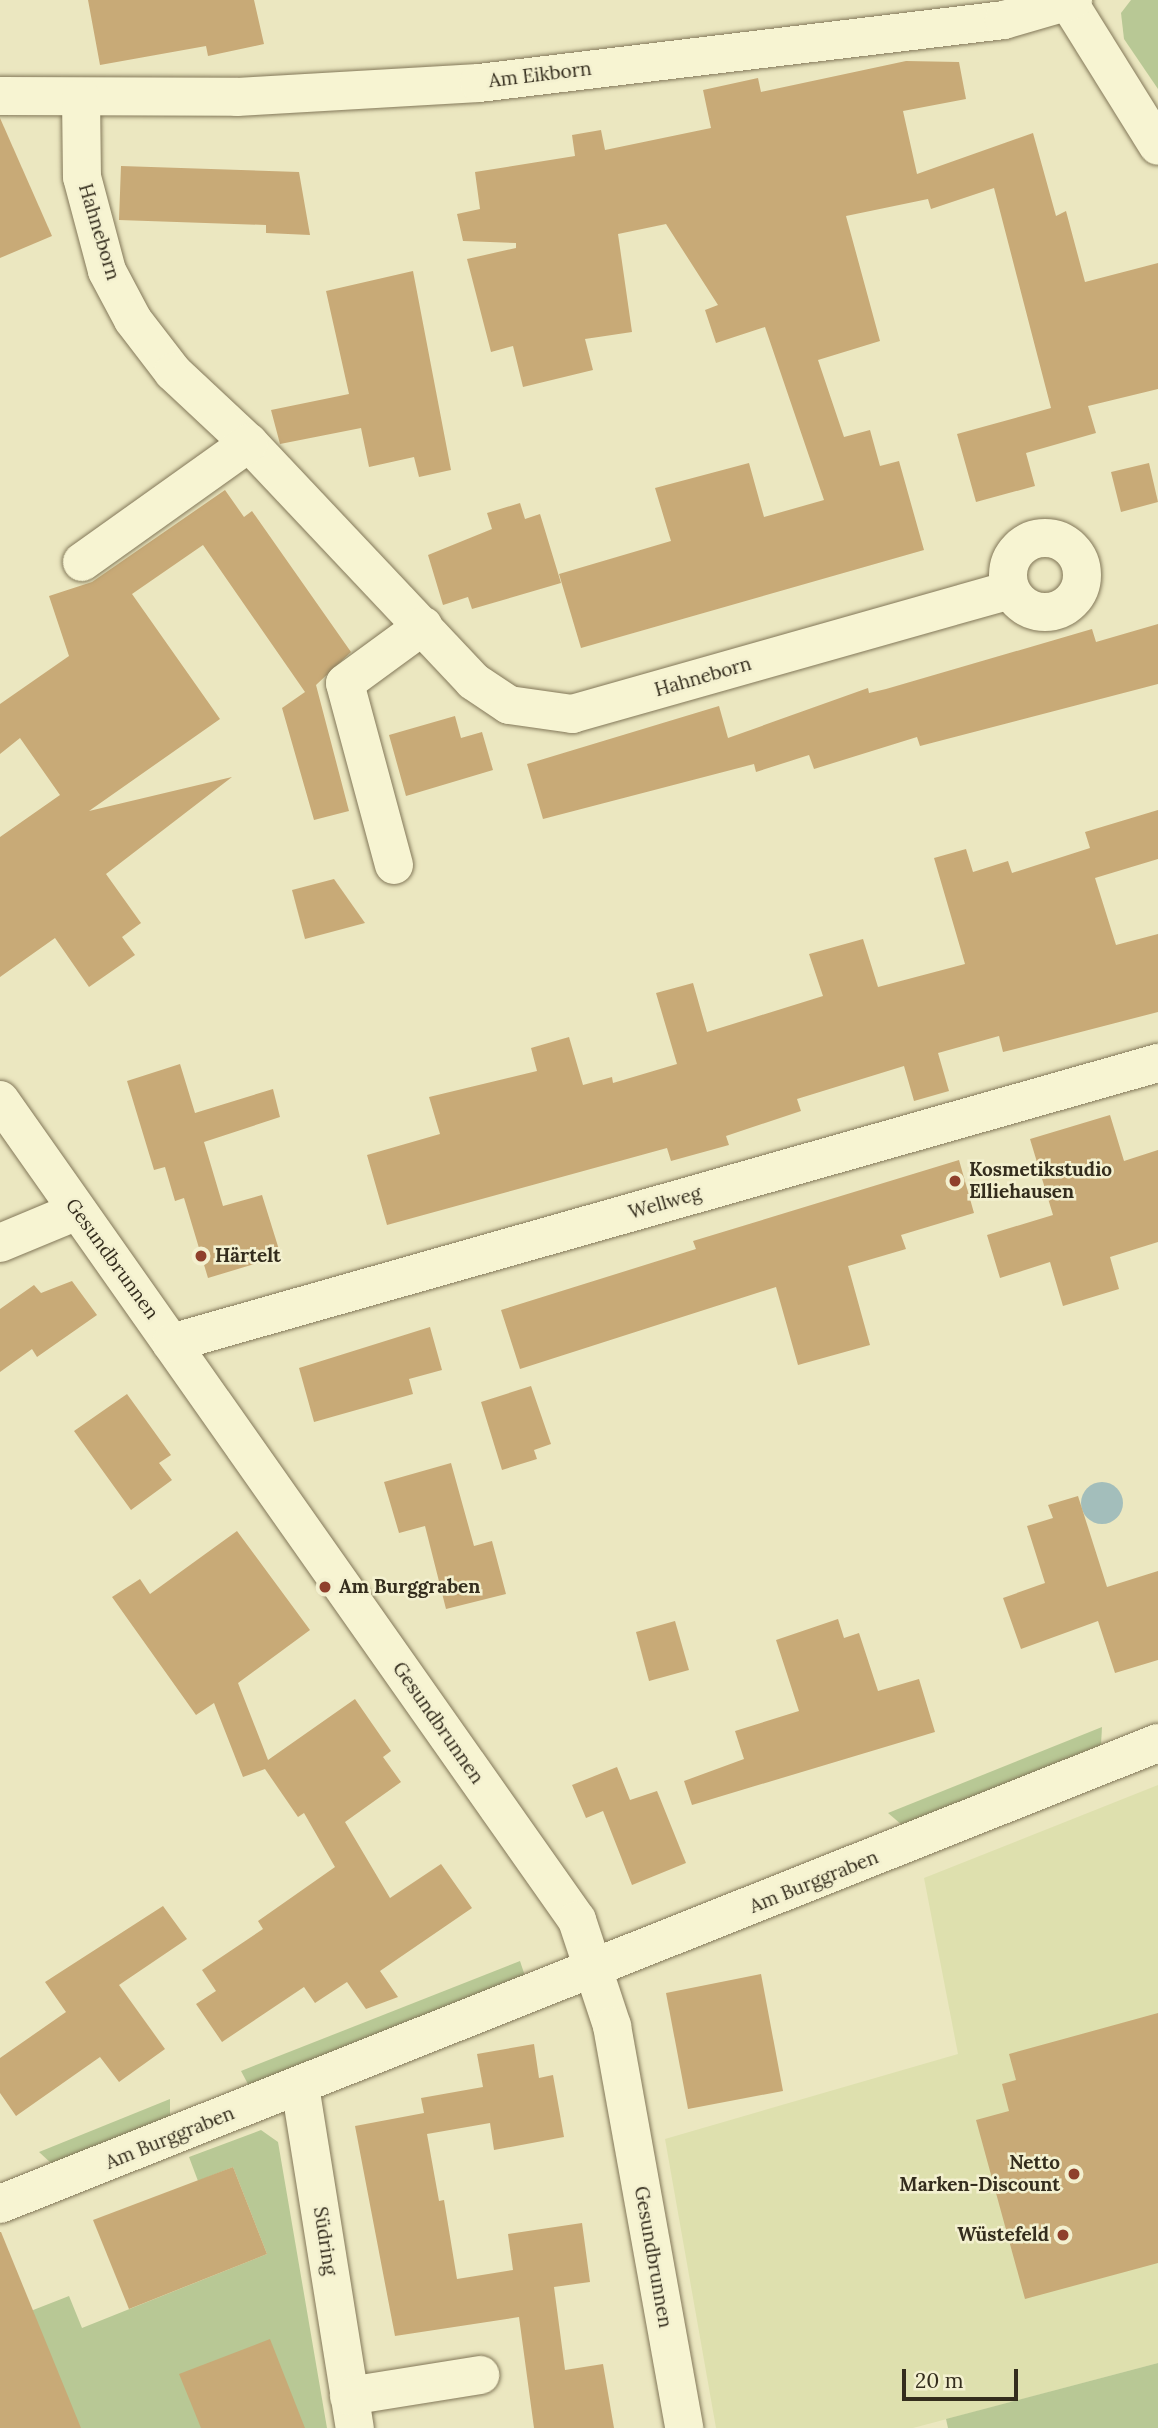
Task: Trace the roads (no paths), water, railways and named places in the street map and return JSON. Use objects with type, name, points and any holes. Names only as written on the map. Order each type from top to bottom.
[{"type":"street","name":"Am Eikborn","points":[[0,96],[237,97],[479,83],[1004,20],[1071,2]]},
{"type":"street","points":[[1071,2],[1158,146]]},
{"type":"street","name":"Hahneborn","points":[[81,97],[82,177],[107,271],[151,345],[249,443],[488,694],[530,712],[572,714],[1010,590]]},
{"type":"street","points":[[82,562],[249,443]]},
{"type":"street","points":[[394,865],[345,683],[423,626]]},
{"type":"street","name":"Wellweg","points":[[172,1343],[1158,1063]]},
{"type":"street","name":"Gesundbrunnen","points":[[0,1100],[577,1920],[612,2026],[684,2428]]},
{"type":"street","points":[[0,1243],[77,1211]]},
{"type":"street","name":"Am Burggraben","points":[[0,2204],[595,1970],[1158,1743]]},
{"type":"street","name":"Südring","points":[[300,2086],[352,2412],[480,2375]]},
{"type":"water","points":[[1102,1482],[1117,1488],[1123,1503],[1117,1518],[1102,1524],[1087,1518],[1081,1503],[1087,1488]]},
{"type":"place","name":"Kosmetikstudio Elliehausen","points":[[955,1181]]},
{"type":"place","name":"Härtelt","points":[[201,1256]]},
{"type":"place","name":"Am Burggraben","points":[[325,1587]]},
{"type":"place","name":"Netto Marken-Discount","points":[[1074,2174]]},
{"type":"place","name":"Wüstefeld","points":[[1063,2235]]}]
